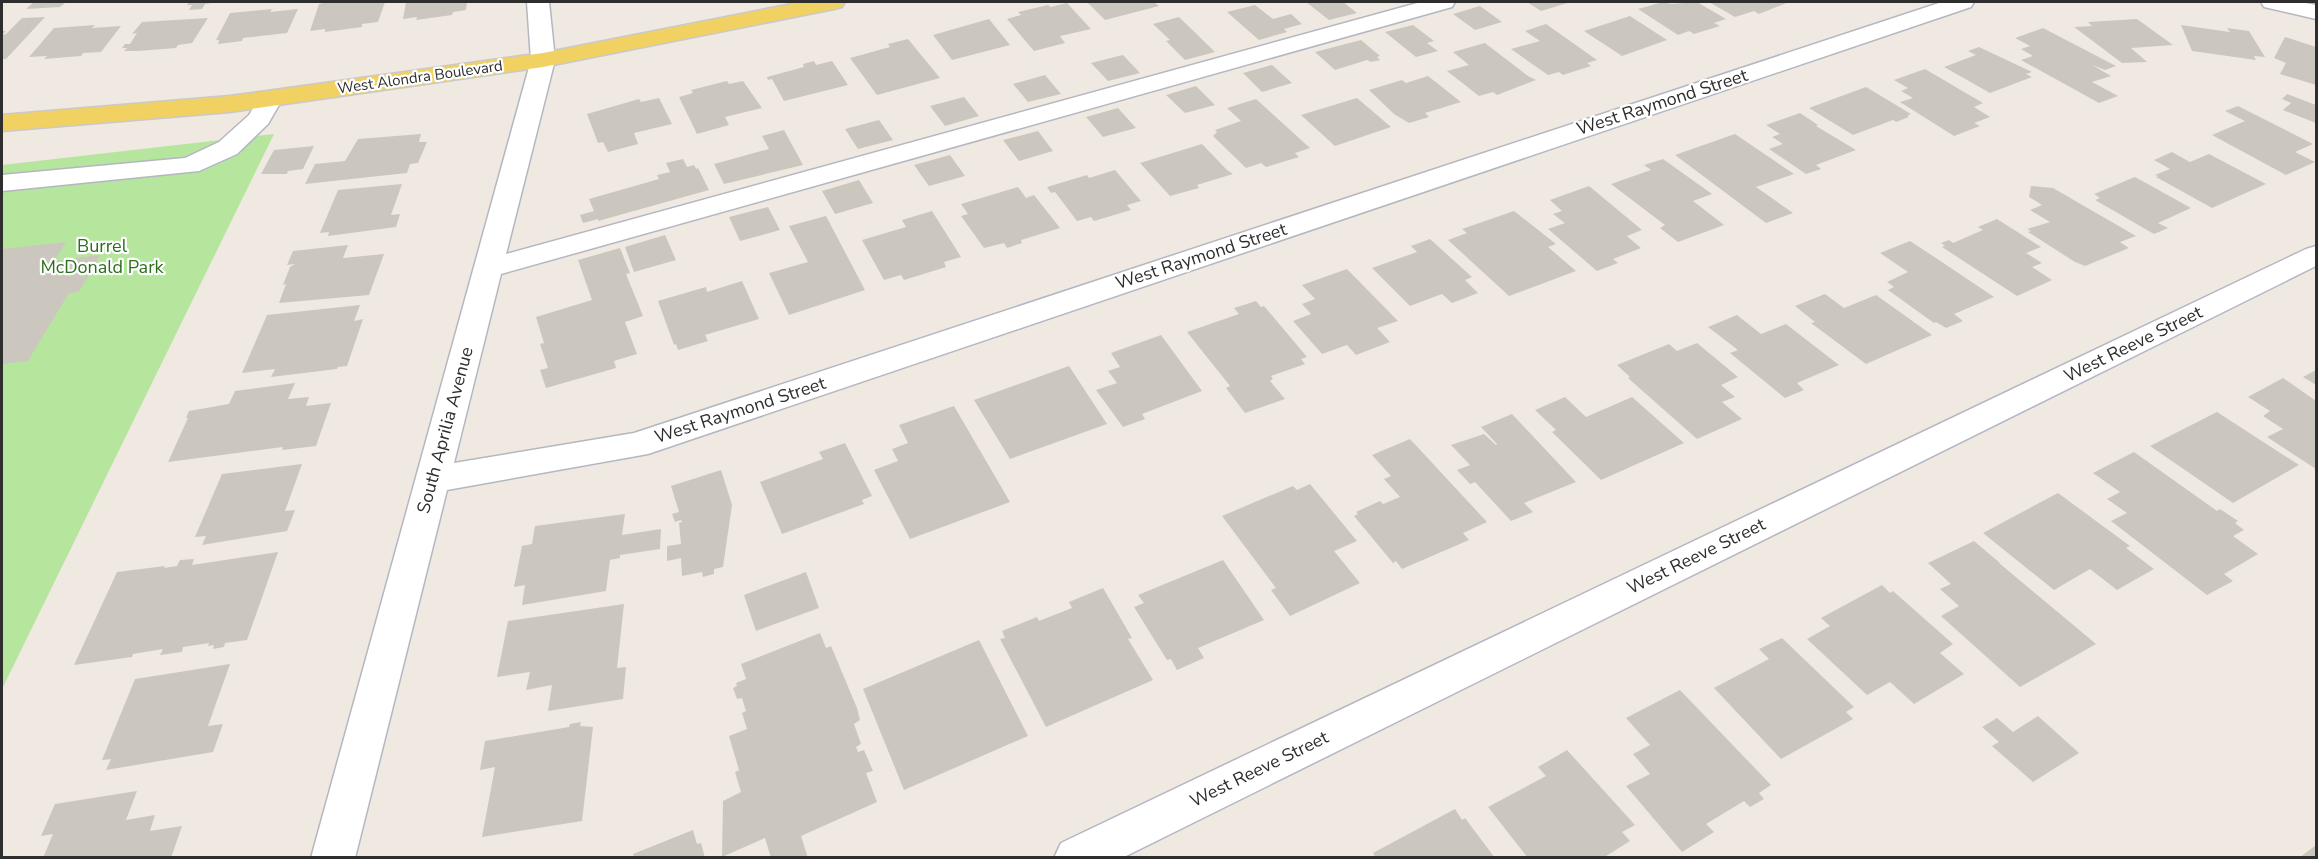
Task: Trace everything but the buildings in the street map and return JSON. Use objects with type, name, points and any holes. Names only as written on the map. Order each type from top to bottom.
[{"type":"main road","name":"West Alondra Boulevard","points":[[2,123],[230,104],[543,60],[834,2]]},
{"type":"street","name":"South Aprilia Avenue","points":[[333,858],[543,60],[538,2]]},
{"type":"street","points":[[488,268],[1444,2]]},
{"type":"street","name":"West Raymond Street","points":[[431,480],[636,445],[1963,2]]},
{"type":"street","points":[[2272,2],[2316,12]]},
{"type":"street","points":[[2,183],[190,165],[228,148],[259,118],[271,98]]},
{"type":"street","name":"West Reeve Street","points":[[1076,858],[2316,255]]},
{"type":"green space","name":"Burrel McDonald Park","points":[[274,134],[2,689],[2,165]]}]
